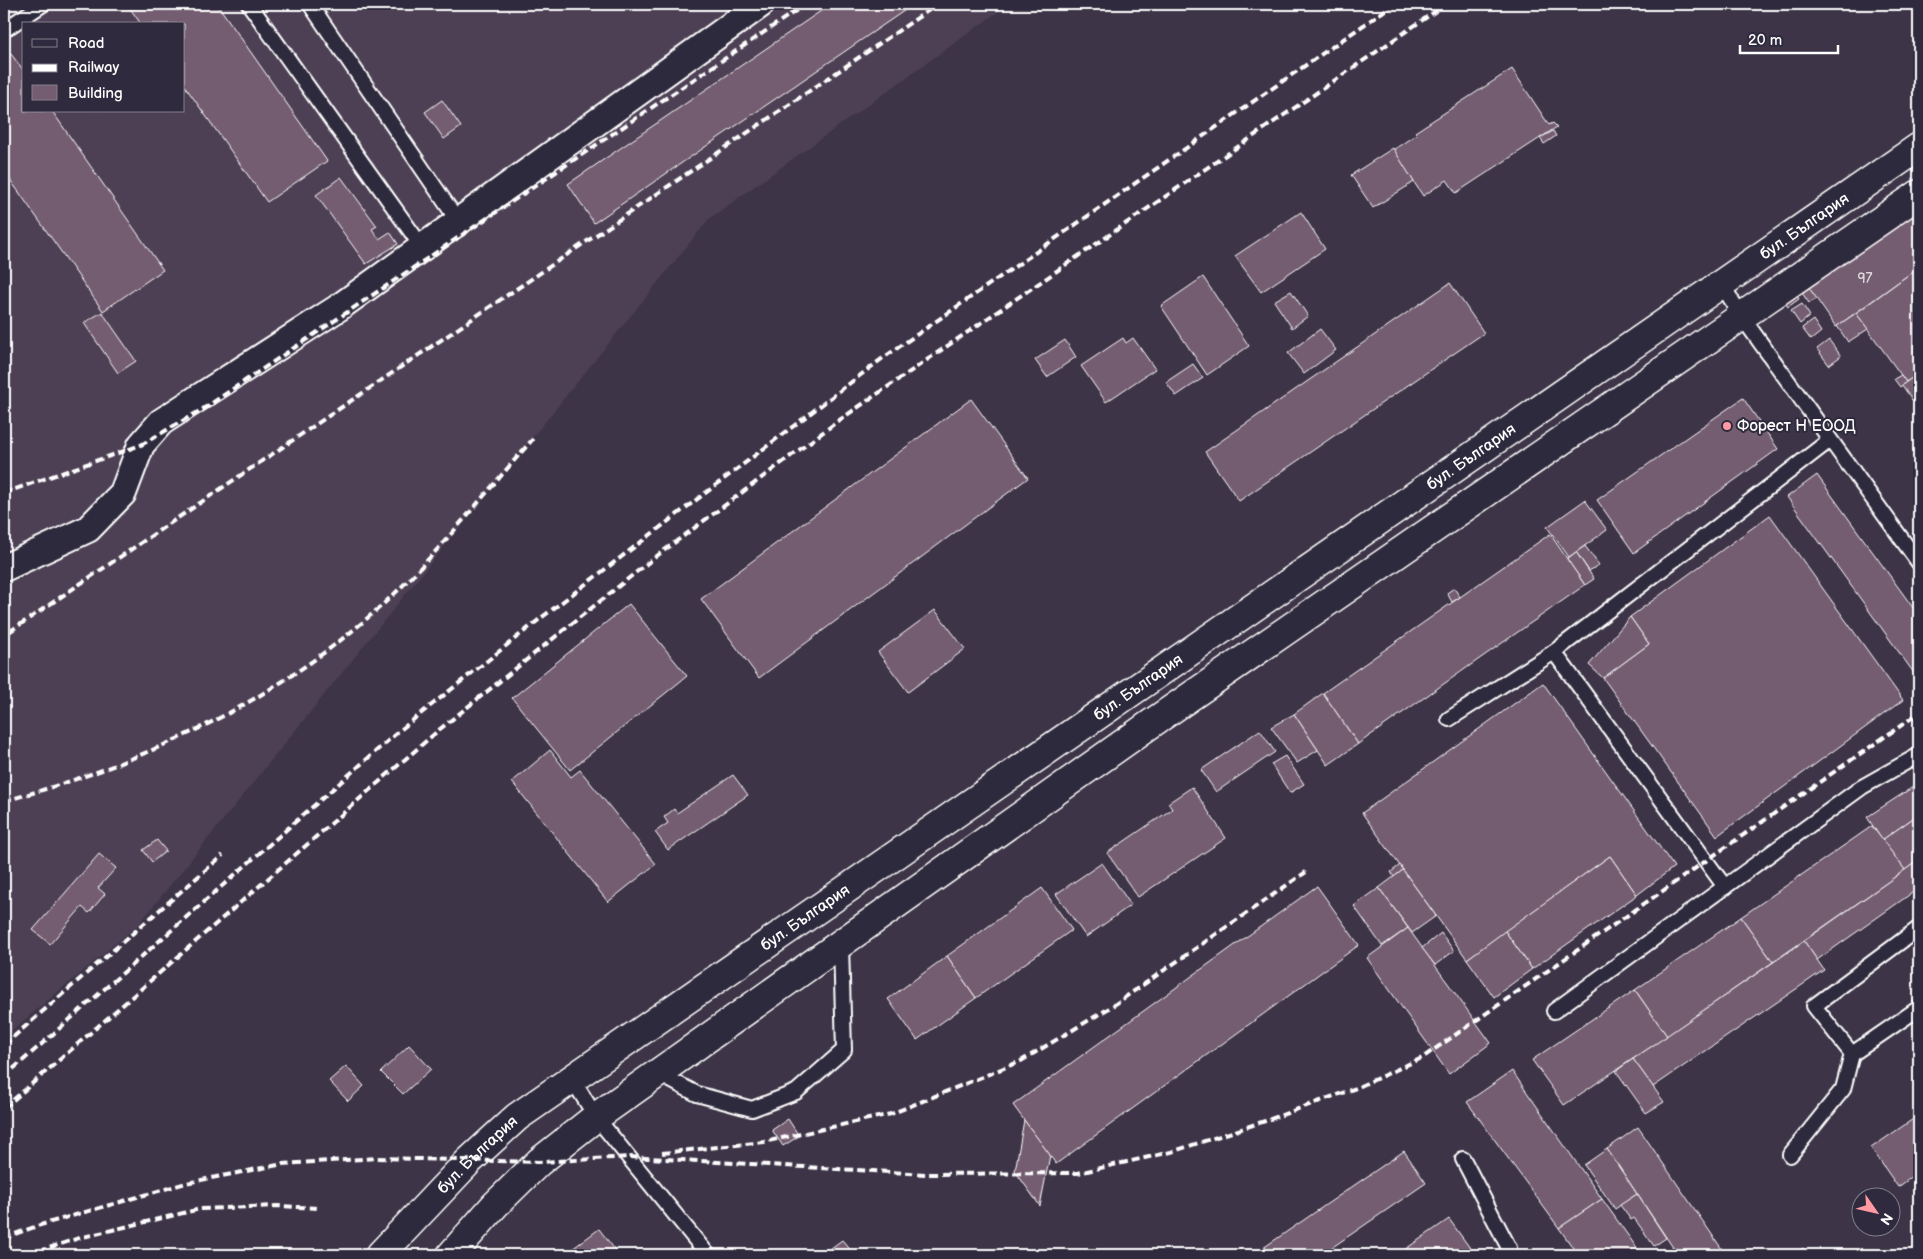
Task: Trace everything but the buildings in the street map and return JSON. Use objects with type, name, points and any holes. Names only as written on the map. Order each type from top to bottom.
[{"type":"street","points":[[4,568],[88,529],[123,493],[141,445],[161,422],[338,308],[761,4]]},
{"type":"street","name":"бул. България","points":[[380,1255],[469,1161],[517,1117],[1919,147]]},
{"type":"street","points":[[451,1255],[495,1205],[539,1162],[596,1118],[1232,668],[1919,194]]},
{"type":"street","points":[[1210,637],[1232,668]]},
{"type":"lane","points":[[4,30],[43,4]]},
{"type":"lane","points":[[249,4],[422,247]]},
{"type":"lane","points":[[310,4],[458,221]]},
{"type":"lane","points":[[1721,283],[1742,317],[1919,563]]},
{"type":"lane","points":[[1449,719],[1554,652],[1830,440]]},
{"type":"lane","points":[[1554,652],[1725,887]]},
{"type":"lane","points":[[1554,1011],[1862,787],[1919,755]]},
{"type":"lane","points":[[1852,1054],[1814,1006],[1919,928]]},
{"type":"lane","points":[[659,1074],[697,1094],[752,1109],[796,1092],[844,1050],[841,945]]},
{"type":"lane","points":[[1790,1156],[1843,1089],[1852,1054],[1919,1008]]},
{"type":"lane","points":[[572,1079],[596,1118],[708,1255]]},
{"type":"lane","points":[[1463,1159],[1509,1248],[1510,1255]]},
{"type":"shaded area","points":[[4,4],[1009,4],[709,219],[138,925],[4,1037]]},
{"type":"railway","points":[[4,493],[141,445],[203,409],[806,4]]},
{"type":"railway","points":[[9,632],[938,4]]},
{"type":"railway","points":[[4,1077],[399,731],[541,618],[883,358],[1394,4]]},
{"type":"railway","points":[[4,1108],[440,729],[654,558],[838,421],[1446,4]]},
{"type":"railway","points":[[4,801],[106,769],[155,749],[251,701],[296,673],[339,641],[400,588],[439,547],[533,439]]},
{"type":"railway","points":[[4,1238],[37,1226],[186,1183],[283,1164],[377,1158],[539,1162],[630,1157],[925,1174],[1078,1173],[1171,1152],[1356,1088],[1422,1058],[1919,713]]},
{"type":"railway","points":[[4,1045],[223,855]]},
{"type":"railway","points":[[662,1153],[764,1142],[891,1114],[1021,1061],[1111,1007],[1306,872]]},
{"type":"railway","points":[[27,1255],[79,1238],[200,1209],[278,1206],[319,1208]]},
{"type":"place","name":"Форест Н ЕООД","points":[[1727,426]]}]
